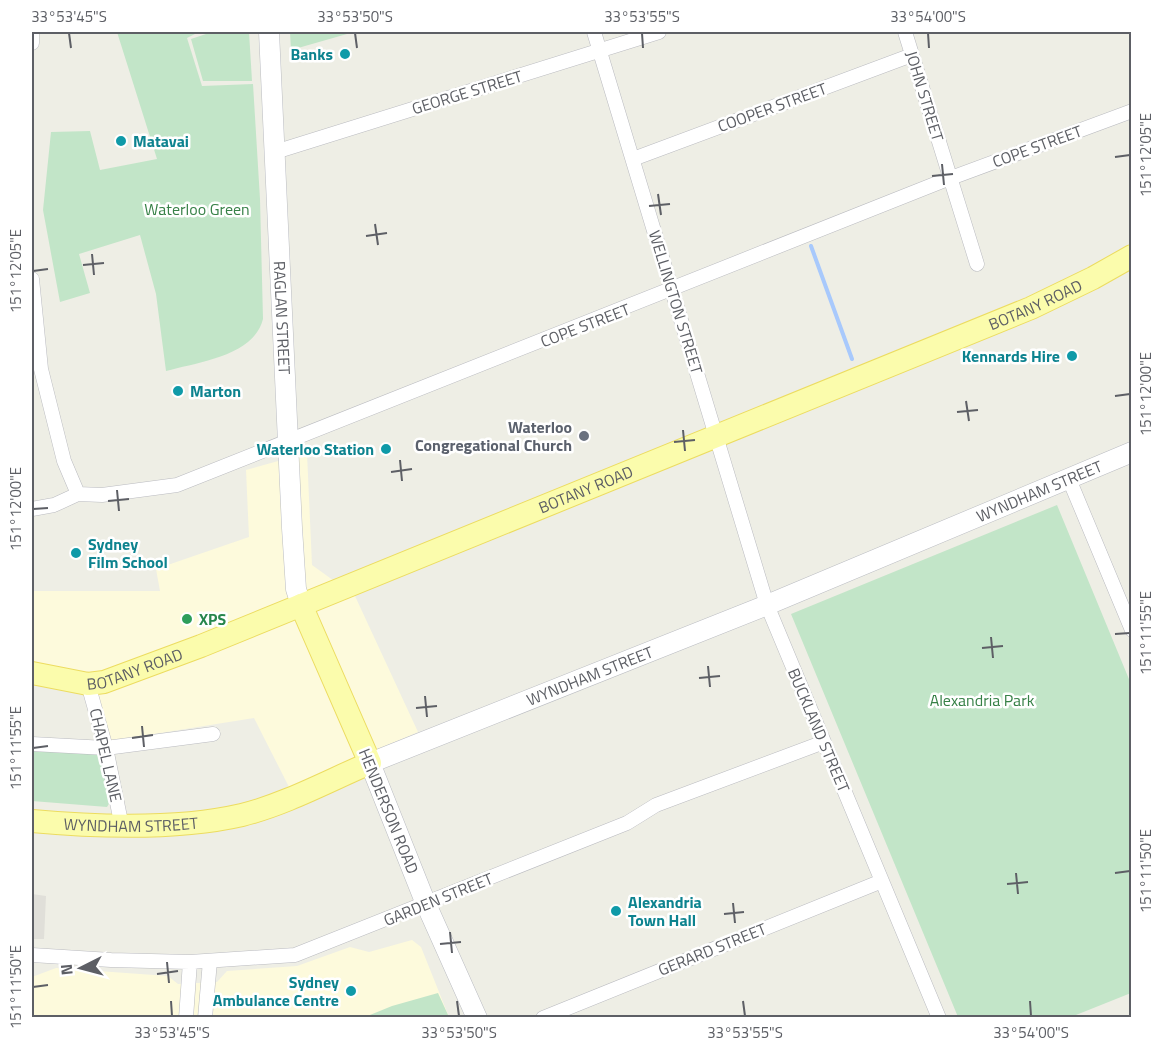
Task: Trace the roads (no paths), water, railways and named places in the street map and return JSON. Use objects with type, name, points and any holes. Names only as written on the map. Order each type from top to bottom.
[{"type":"main road","name":"RAGLAN STREET","points":[[269,32],[296,589],[301,605]]},
{"type":"main road","name":"BOTANY ROAD","points":[[32,674],[88,684],[104,682],[301,605],[1031,308],[1093,278],[1131,256]]},
{"type":"main road","name":"WYNDHAM STREET","points":[[32,822],[122,827],[244,814],[766,605],[1131,454]]},
{"type":"main road","name":"HENDERSON ROAD","points":[[301,605],[426,904],[477,1017]]},
{"type":"street","points":[[32,32],[32,43]]},
{"type":"street","name":"WELLINGTON STREET","points":[[594,32],[716,435]]},
{"type":"street","name":"GEORGE STREET","points":[[275,153],[658,32]]},
{"type":"street","name":"JOHN STREET","points":[[905,32],[977,264]]},
{"type":"street","name":"COOPER STREET","points":[[633,159],[912,55]]},
{"type":"street","name":"COPE STREET","points":[[32,508],[54,505],[78,494],[102,495],[177,486],[951,178],[1131,111]]},
{"type":"street","points":[[32,279],[41,369],[64,462],[78,494]]},
{"type":"street","name":"BUCKLAND STREET","points":[[716,435],[766,605],[882,881],[936,1017]]},
{"type":"street","points":[[1069,479],[1131,629]]},
{"type":"street","name":"CHAPEL LANE","points":[[88,684],[106,748],[122,827]]},
{"type":"street","points":[[32,744],[106,748],[213,734]]},
{"type":"street","name":"GARDEN STREET","points":[[32,955],[190,962],[303,952],[635,820],[656,805],[824,742]]},
{"type":"street","name":"GERARD STREET","points":[[543,1017],[882,881]]},
{"type":"street","points":[[205,1017],[210,961]]},
{"type":"street","points":[[186,1017],[190,962]]},
{"type":"waterway","points":[[811,246],[852,359]]},
{"type":"place","name":"Banks","points":[[345,54]]},
{"type":"place","name":"Matavai","points":[[121,141]]},
{"type":"place","name":"Kennards Hire","points":[[1072,356]]},
{"type":"place","name":"Marton","points":[[178,391]]},
{"type":"place","name":"Waterloo Congregational Church","points":[[584,436]]},
{"type":"place","name":"Waterloo Station","points":[[386,449]]},
{"type":"place","name":"Sydney Film School","points":[[76,553]]},
{"type":"place","name":"XPS","points":[[187,619]]},
{"type":"place","name":"Alexandria Town Hall","points":[[616,911]]},
{"type":"place","name":"Sydney Ambulance Centre","points":[[351,991]]},
{"type":"park label","name":"Waterloo Green","points":[[197,209]]},
{"type":"park label","name":"Alexandria Park","points":[[982,700]]}]
